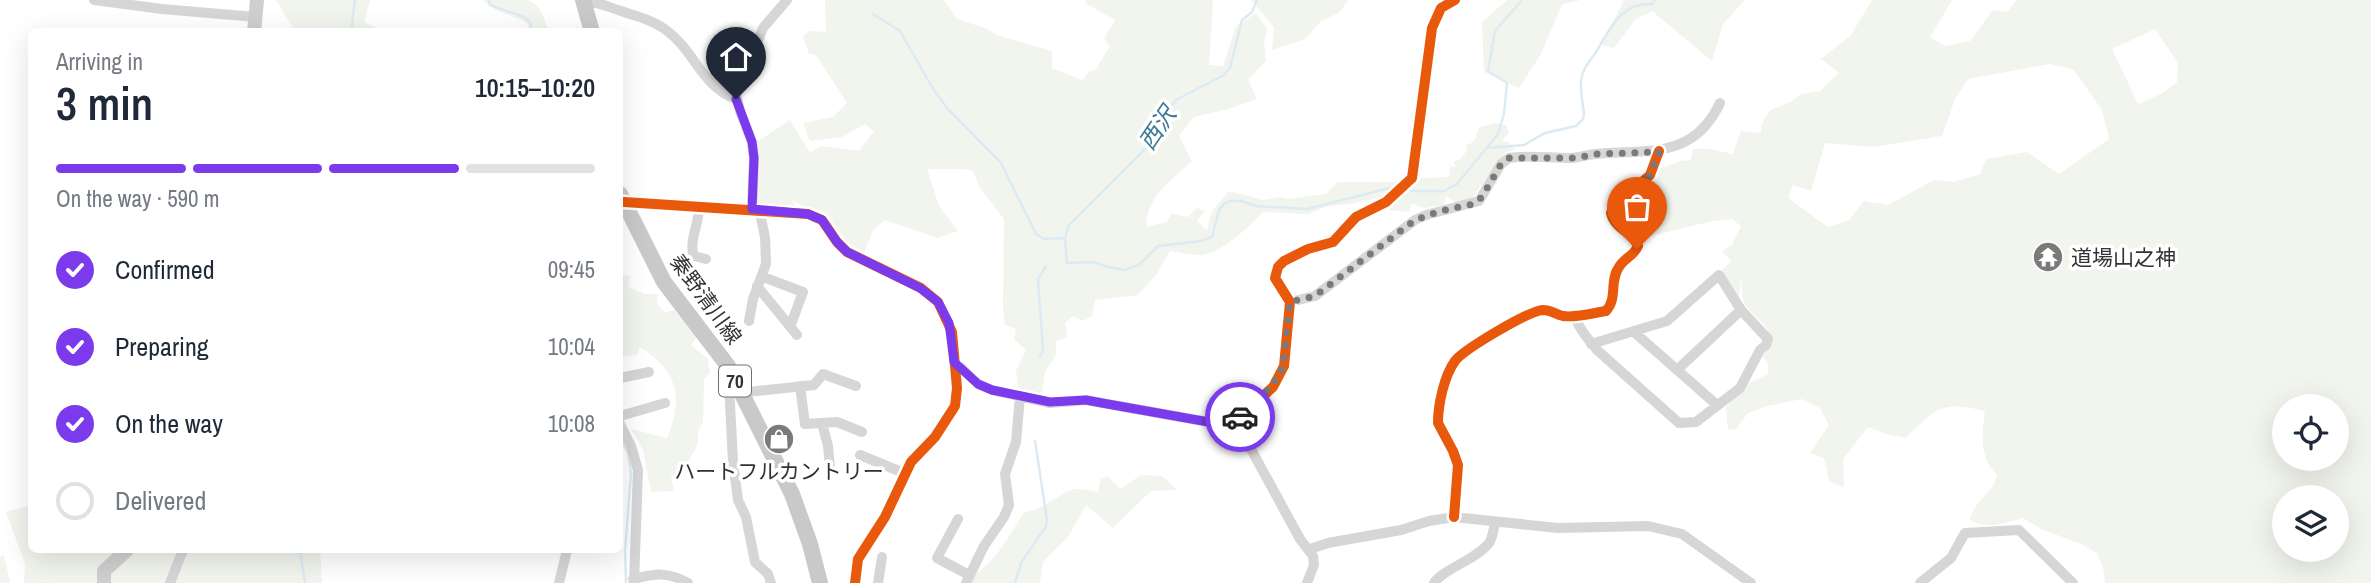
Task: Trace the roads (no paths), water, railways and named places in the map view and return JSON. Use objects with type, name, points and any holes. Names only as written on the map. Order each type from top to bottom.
[{"type":"main road","points":[[583,1],[591,28]]},
{"type":"main road","name":"秦野清川線","points":[[623,200],[664,282],[711,341],[743,395],[792,494],[810,544],[820,583]]},
{"type":"street","points":[[94,0],[126,2],[255,24],[257,0]]},
{"type":"street","points":[[749,321],[766,250],[755,209],[752,142],[736,93],[763,28],[787,0]]},
{"type":"street","points":[[1231,426],[1273,387],[1283,366],[1290,302],[1275,278],[1278,267],[1293,256],[1333,242],[1356,217],[1386,202],[1412,178],[1432,28],[1441,8],[1455,0]]},
{"type":"street","points":[[583,1],[593,1],[646,19],[666,30],[708,80],[725,95],[736,99]]},
{"type":"street","points":[[1290,302],[1315,296],[1415,220],[1440,211],[1474,204],[1482,197],[1501,164],[1509,158],[1577,158],[1595,154],[1659,152],[1691,140],[1713,118],[1720,103]]},
{"type":"street","points":[[1454,517],[1458,465],[1438,424],[1446,385],[1455,360],[1527,314],[1540,310],[1552,310],[1563,316],[1606,311],[1613,300],[1615,274],[1638,246],[1635,239],[1614,222],[1611,213],[1650,175],[1659,152]]},
{"type":"street","points":[[623,198],[808,214],[822,220],[847,252],[920,288],[938,302],[949,323],[957,388],[954,406],[935,437],[917,453],[904,473],[885,517],[859,559],[855,583]]},
{"type":"street","points":[[699,206],[700,215],[691,250],[694,256],[706,259]]},
{"type":"street","points":[[1574,315],[1591,344],[1679,423],[1696,422],[1740,388],[1768,339],[1741,310],[1719,275],[1667,321],[1591,344]]},
{"type":"street","points":[[760,281],[803,292],[793,331],[760,281]]},
{"type":"street","points":[[1677,370],[1741,310]]},
{"type":"street","points":[[1634,332],[1717,405]]},
{"type":"street","points":[[954,362],[978,384],[992,390],[1059,403],[1086,400],[1240,429],[1300,539],[1313,556],[1314,565],[1307,583]]},
{"type":"street","points":[[626,379],[649,372]]},
{"type":"street","points":[[743,395],[748,392],[814,385],[823,374],[856,386]]},
{"type":"street","points":[[732,375],[729,384],[738,500],[746,517],[755,562],[768,574],[771,583]]},
{"type":"street","points":[[800,386],[805,424],[837,422],[862,432]]},
{"type":"street","points":[[952,522],[937,558],[967,579],[1009,505],[1005,474],[1016,442],[1020,396]]},
{"type":"street","points":[[623,416],[645,412],[665,402]]},
{"type":"street","points":[[822,423],[830,468]]},
{"type":"street","points":[[623,430],[638,470],[634,581],[661,573],[671,579],[688,583]]},
{"type":"street","points":[[860,455],[904,473]]},
{"type":"street","points":[[1310,550],[1328,543],[1454,517],[1558,528],[1648,526],[1682,534],[1751,583]]},
{"type":"street","points":[[1434,583],[1438,577],[1468,560],[1491,541],[1496,522]]},
{"type":"street","points":[[1920,583],[1951,558],[1965,533],[2019,530],[2073,583]]},
{"type":"street","points":[[104,583],[104,571],[124,553]]},
{"type":"street","points":[[170,583],[182,553]]},
{"type":"street","points":[[559,583],[566,553]]},
{"type":"street","points":[[878,583],[882,557]]},
{"type":"waterway","points":[[352,28],[355,0]]},
{"type":"waterway","points":[[489,0],[490,5],[524,17],[530,22],[531,28]]},
{"type":"waterway","points":[[1257,0],[1252,12],[1242,20],[1230,68],[1224,75],[1176,100],[1164,115],[1155,139],[1069,225],[1065,238],[1067,263],[1094,262],[1124,270],[1139,265],[1158,246],[1201,241],[1212,237],[1219,210],[1230,201],[1257,206],[1307,209],[1390,188]]},
{"type":"waterway","points":[[1411,191],[1444,191],[1457,184],[1498,134],[1504,114],[1507,83],[1488,71],[1495,31],[1522,0]]},
{"type":"waterway","points":[[1487,148],[1524,145],[1545,133],[1576,126],[1584,114],[1581,81],[1587,65],[1624,12],[1632,7],[1652,4],[1655,0]]},
{"type":"waterway","points":[[873,14],[900,31],[947,108],[1001,163],[1036,234],[1044,239],[1065,238]]},
{"type":"waterway","name":"西沢","points":[[1040,357],[1043,350],[1038,279],[1046,266]]},
{"type":"waterway","name":"西沢","points":[[1015,583],[1021,563],[1046,526],[1047,520],[1035,441]]},
{"type":"waterway","points":[[623,444],[628,453],[631,473],[625,552],[626,583]]},
{"type":"waterway","points":[[300,553],[305,583]]},
{"type":"place","name":"道場山之神","points":[[2048,257]]},
{"type":"place","name":"ハートフルカントリー","points":[[779,439]]}]
